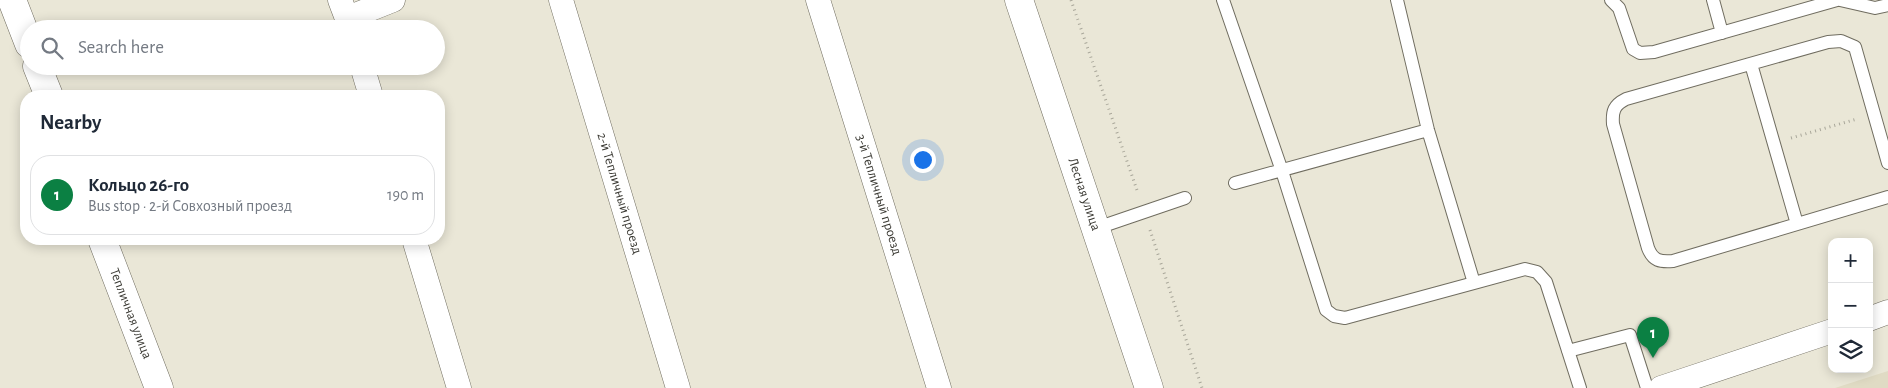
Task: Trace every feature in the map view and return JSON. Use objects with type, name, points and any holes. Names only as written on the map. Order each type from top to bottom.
[{"type":"street","points":[[12,0],[20,21]]},
{"type":"street","points":[[346,16],[393,0]]},
{"type":"street","name":"2-й Тепличный проезд","points":[[561,0],[678,388]]},
{"type":"street","name":"3-й Тепличный проезд","points":[[818,0],[939,388]]},
{"type":"street","name":"Лесная улица","points":[[1019,0],[1097,228],[1149,388]]},
{"type":"street","points":[[41,75],[47,90]]},
{"type":"street","points":[[365,75],[369,90]]},
{"type":"street","name":"Тепличная улица","points":[[104,245],[159,388]]},
{"type":"street","points":[[416,245],[459,388]]},
{"type":"street","points":[[1873,317],[1888,312]]},
{"type":"street","points":[[1661,388],[1828,332]]},
{"type":"lane","points":[[1223,0],[1282,171],[1326,310],[1334,316],[1345,318],[1525,269],[1537,272],[1546,282],[1580,388]]},
{"type":"lane","points":[[1397,0],[1428,130],[1474,283]]},
{"type":"lane","points":[[1611,0],[1619,8],[1632,49],[1640,53],[1654,52],[1839,0],[1875,8],[1888,5]]},
{"type":"lane","points":[[1713,0],[1722,33]]},
{"type":"lane","points":[[1888,163],[1855,47],[1841,41],[1828,42],[1626,99],[1617,104],[1612,112],[1613,124],[1648,248],[1652,256],[1660,262],[1673,261],[1888,197]]},
{"type":"lane","points":[[1751,64],[1797,224]]},
{"type":"lane","points":[[1235,183],[1428,130]]},
{"type":"lane","points":[[1097,228],[1185,198]]},
{"type":"lane","points":[[1568,351],[1630,335],[1647,388]]},
{"type":"path","points":[[1774,143],[1874,114]]},
{"type":"shaded area","points":[[1888,371],[1888,388],[1835,388]]},
{"type":"place","name":"Кольцо 26-го","points":[[1653,358]]}]
